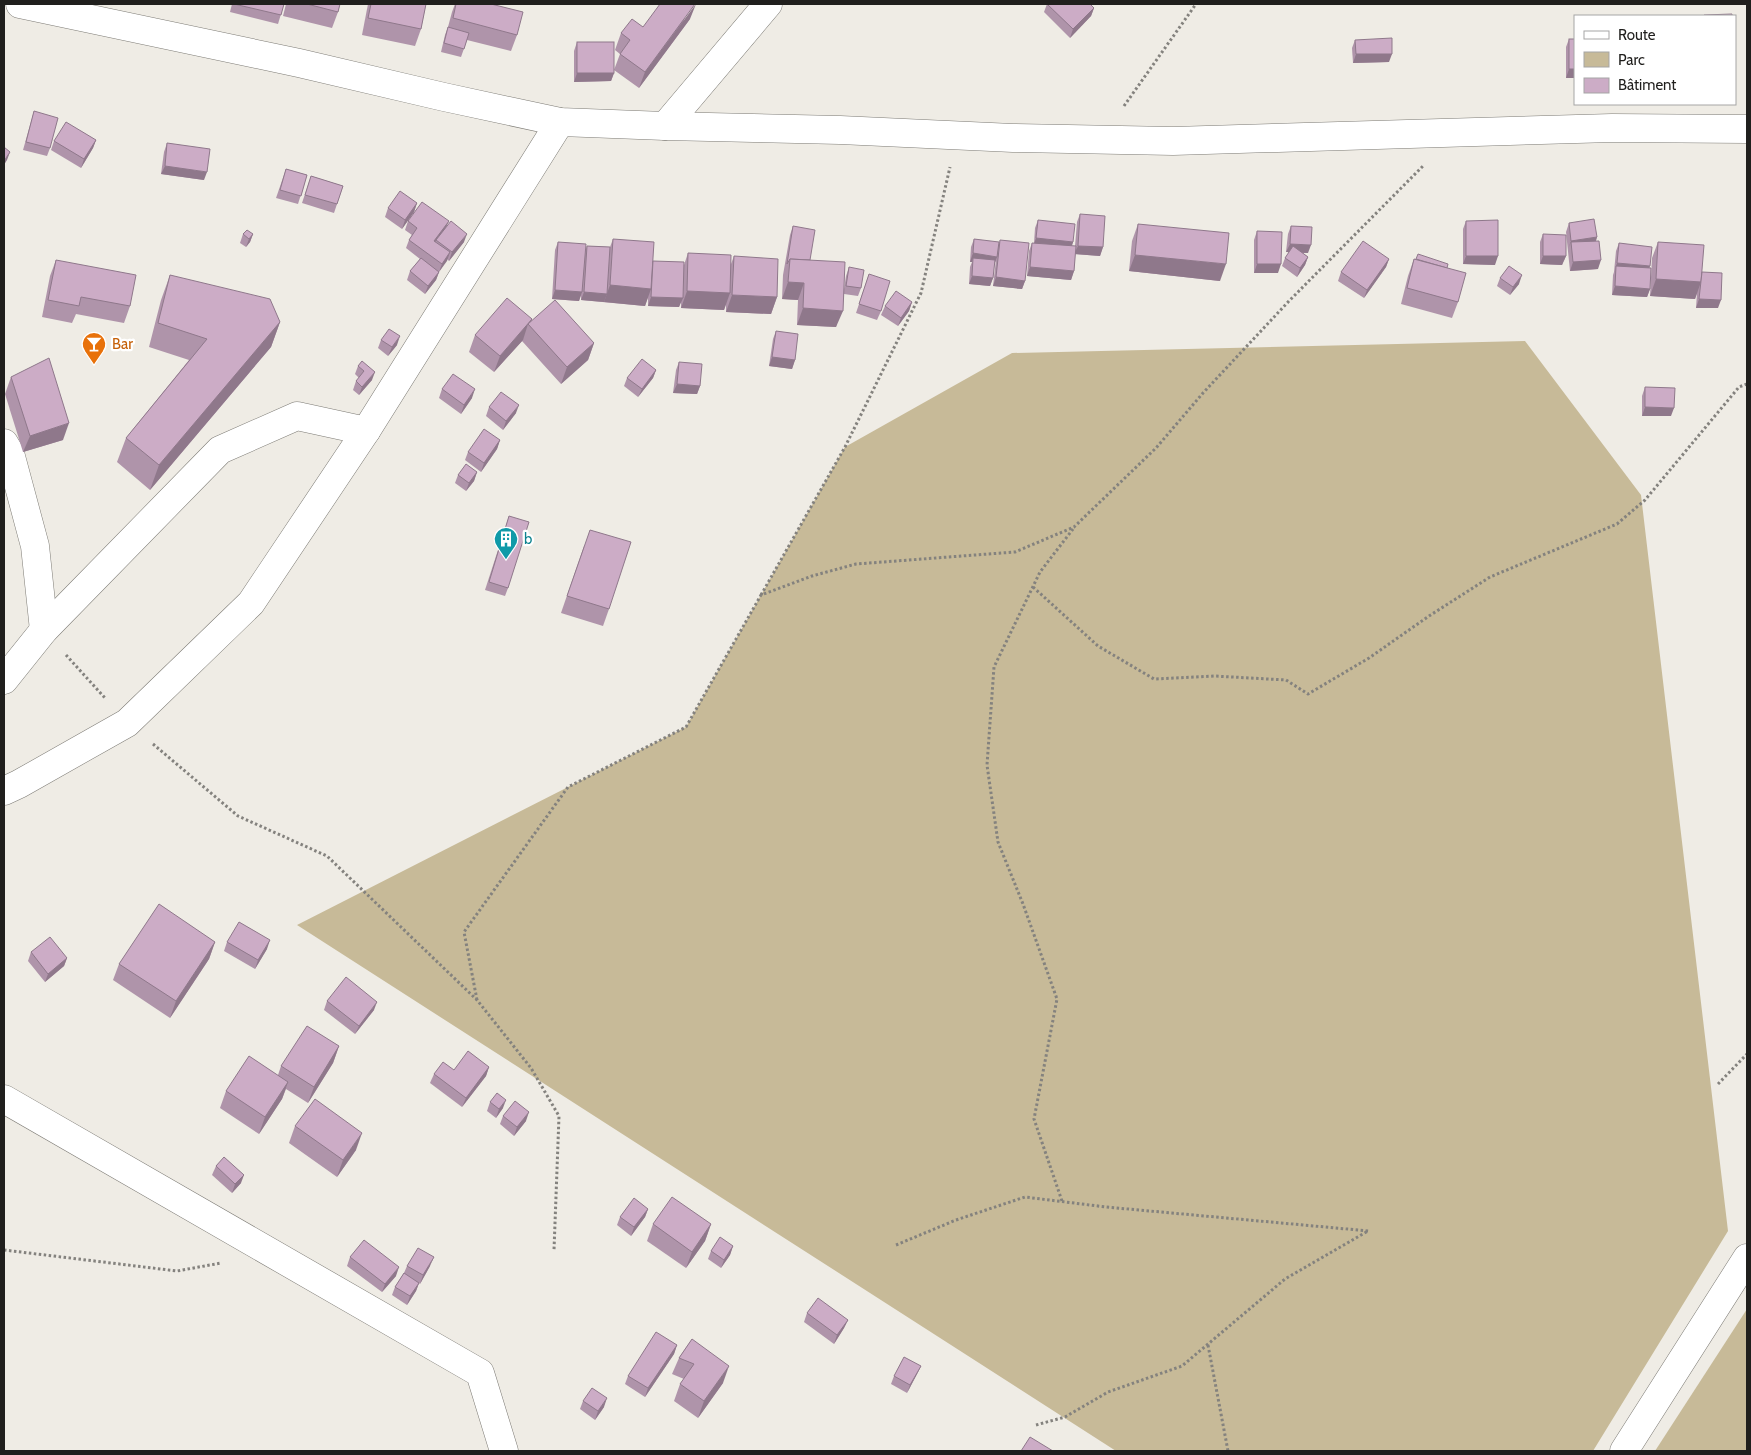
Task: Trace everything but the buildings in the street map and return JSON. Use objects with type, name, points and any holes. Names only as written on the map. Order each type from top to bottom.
[{"type":"street","points":[[20,4],[299,62],[444,97],[560,122],[957,134],[1013,138],[1173,141],[1612,128],[1747,129]]},
{"type":"street","points":[[665,126],[768,4]]},
{"type":"street","points":[[4,791],[127,723],[251,603],[366,431],[560,122]]},
{"type":"street","points":[[4,680],[44,630],[220,450],[297,416],[366,431]]},
{"type":"street","points":[[4,443],[10,453],[35,546],[44,630]]},
{"type":"street","points":[[4,1099],[480,1374],[504,1451]]},
{"type":"street","points":[[1624,1451],[1747,1258]]},
{"type":"path","points":[[1101,140],[1196,4]]},
{"type":"path","points":[[1062,1201],[1034,1119],[1057,999],[1023,904],[998,842],[987,764],[994,667],[1040,572],[1074,527],[1156,448],[1203,393],[1289,301],[1457,132]]},
{"type":"path","points":[[477,1000],[464,932],[568,787],[686,727],[845,447],[921,294],[957,134]]},
{"type":"path","points":[[1033,587],[1098,646],[1154,679],[1214,676],[1286,680],[1308,694],[1369,658],[1429,616],[1490,577],[1617,524],[1645,500],[1739,386],[1747,384]]},
{"type":"path","points":[[761,595],[812,576],[856,564],[1015,552],[1074,527]]},
{"type":"path","points":[[44,630],[127,723],[238,816],[327,856],[477,1000],[531,1068],[560,1116],[554,1250]]},
{"type":"path","points":[[1718,1084],[1747,1054]]},
{"type":"path","points":[[896,1245],[956,1220],[1025,1196],[1116,1208],[1369,1231],[1285,1279],[1182,1366],[1108,1392],[1065,1417],[1036,1425]]},
{"type":"path","points":[[4,1250],[177,1271],[240,1259],[261,1247]]},
{"type":"path","points":[[1208,1345],[1228,1451]]},
{"type":"green space","points":[[1525,341],[1641,495],[1728,1231],[1593,1451],[1116,1451],[297,925],[686,727],[845,447],[1012,353]]},
{"type":"green space","points":[[1747,1309],[1747,1451],[1655,1451]]},
{"type":"place","name":"Bar","points":[[94,365]]},
{"type":"place","name":"b","points":[[506,560]]}]
